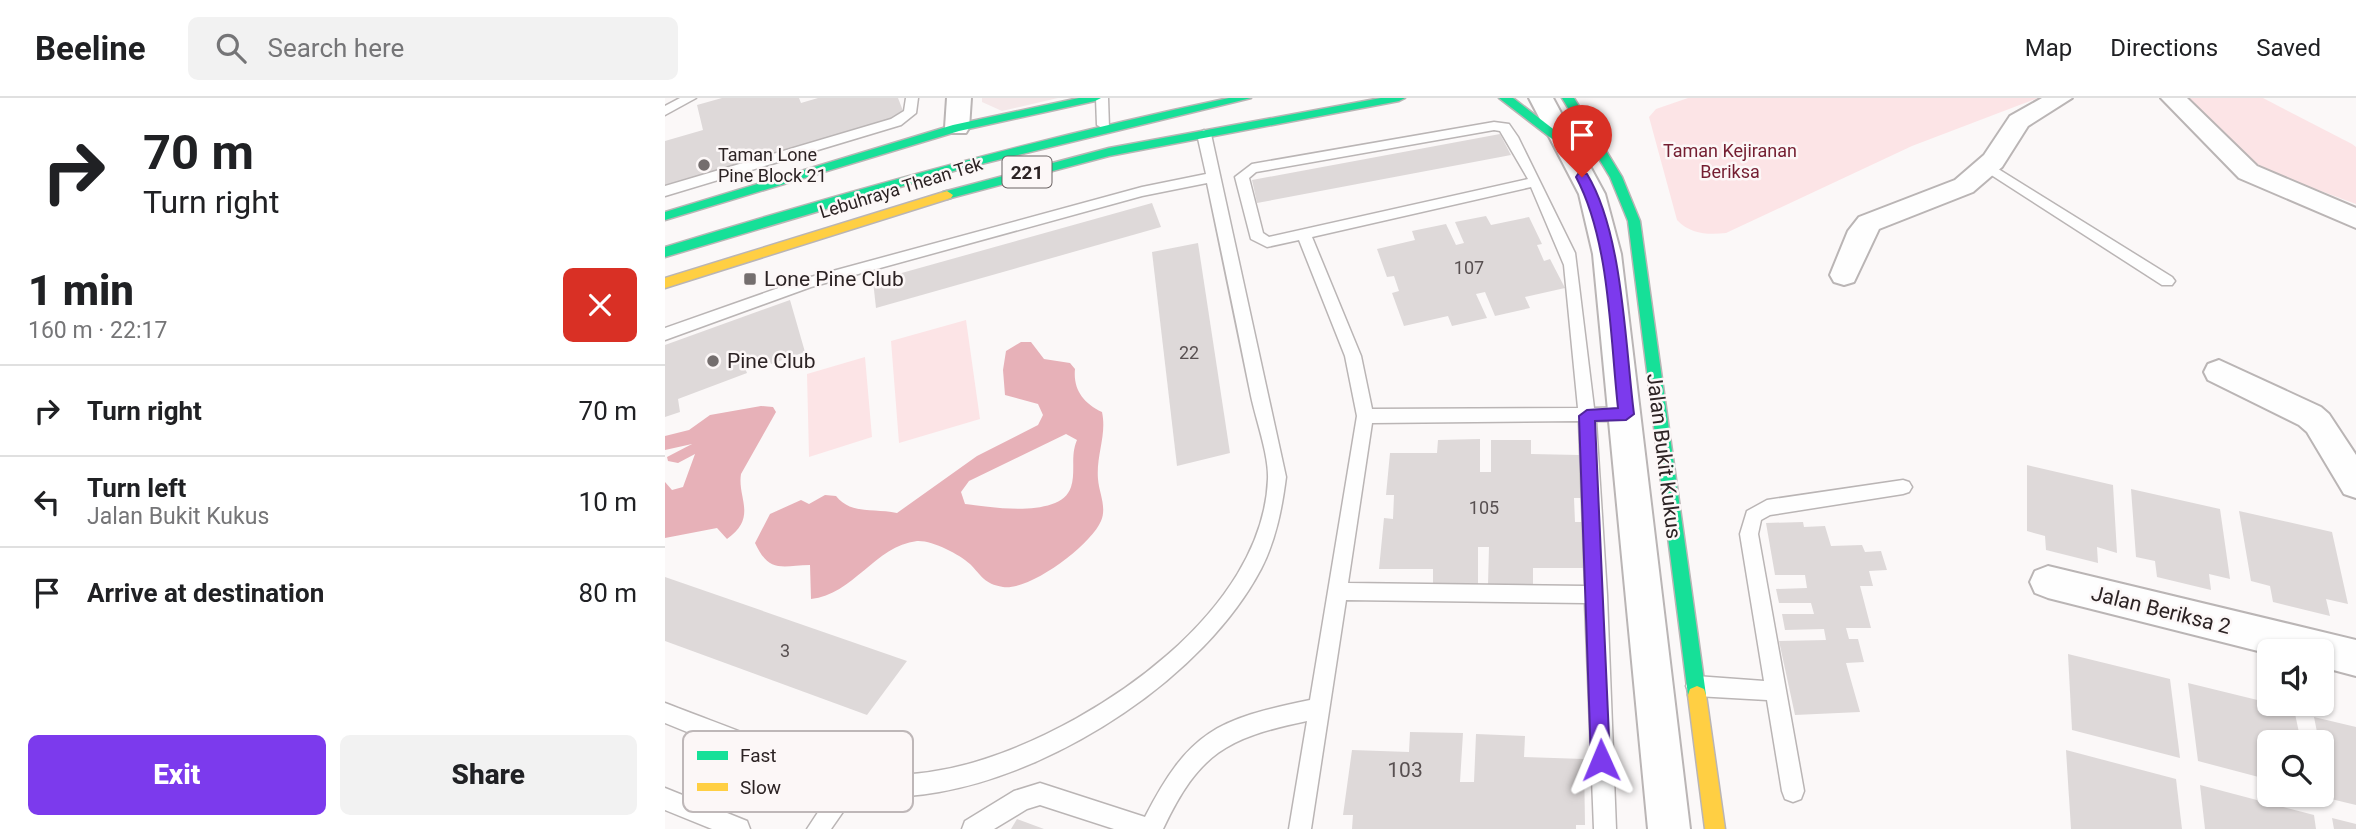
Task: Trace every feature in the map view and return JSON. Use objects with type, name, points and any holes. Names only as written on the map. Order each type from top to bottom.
[{"type":"main road","points":[[665,216],[957,128],[1095,98]]},
{"type":"main road","name":"Lebuhraya Thean Tek","points":[[665,252],[986,155],[1104,125],[1245,98]]},
{"type":"main road","name":"Lebuhraya Thean Tek","points":[[665,283],[988,182],[1204,134],[1399,98]]},
{"type":"main road","points":[[1505,98],[1526,110],[1537,124],[1564,142]]},
{"type":"main road","name":"Jalan Bukit Kukus","points":[[1568,98],[1616,177],[1634,221],[1642,414]]},
{"type":"main road","name":"Jalan Bukit Kukus","points":[[1674,684],[1715,829]]},
{"type":"street","points":[[957,128],[959,98]]},
{"type":"street","name":"Jalan Bukit Kukus","points":[[1541,98],[1592,194],[1642,414],[1674,684],[1669,829]]},
{"type":"street","points":[[1844,275],[1862,231],[1869,223],[1964,186],[1987,166],[2019,121],[2060,98]]},
{"type":"street","points":[[2173,98],[2248,172],[2356,219]]},
{"type":"street","points":[[2219,372],[2310,416],[2318,423],[2356,484]]},
{"type":"street","name":"Jalan Beriksa 2","points":[[2048,582],[2356,658]]},
{"type":"lane","points":[[665,111],[690,98]]},
{"type":"lane","points":[[665,191],[895,122],[910,113],[912,98]]},
{"type":"lane","points":[[1102,98],[1104,125]]},
{"type":"lane","points":[[1534,182],[1267,242],[1256,236],[1242,177],[1247,170],[1499,126],[1510,134],[1534,182],[1568,253],[1587,416],[1597,595],[1605,829]]},
{"type":"lane","points":[[913,784],[943,781],[1010,760],[1084,724],[1143,689],[1193,645],[1227,608],[1253,565],[1273,510],[1277,477],[1204,134]]},
{"type":"lane","points":[[1987,166],[2167,281]]},
{"type":"lane","points":[[665,334],[807,283],[1142,192],[1213,177]]},
{"type":"lane","points":[[1300,829],[1365,416],[1353,356],[1304,235]]},
{"type":"lane","points":[[1365,416],[1642,414]]},
{"type":"lane","points":[[1793,791],[1749,534],[1753,516],[1767,508],[1903,487]]},
{"type":"lane","points":[[1339,591],[1597,595]]},
{"type":"lane","points":[[1674,684],[1774,691]]},
{"type":"lane","points":[[973,829],[1022,799],[1040,794],[1150,829],[1180,774],[1199,752],[1221,735],[1247,724],[1319,708]]},
{"type":"lane","points":[[665,713],[711,731]]},
{"type":"lane","points":[[665,799],[683,806]]},
{"type":"lane","points":[[697,812],[739,829]]},
{"type":"lane","points":[[818,829],[830,812]]},
{"type":"shaded area","points":[[982,98],[1058,98],[1002,111],[982,102]]},
{"type":"shaded area","points":[[1021,342],[1031,342],[1044,359],[1070,363],[1075,369],[1076,383],[1081,395],[1102,412],[1103,429],[1098,470],[1103,516],[1095,531],[1073,553],[1028,582],[1003,587],[987,581],[970,564],[952,552],[937,545],[917,541],[902,545],[876,560],[839,589],[826,596],[811,599],[810,565],[777,566],[765,559],[755,543],[770,514],[801,500],[809,504],[825,495],[836,496],[856,508],[897,513],[977,456],[1038,425],[1043,415],[1038,404],[1005,395],[1003,370],[1006,351]],"holes":[[[1066,434],[1077,440],[1071,487],[1065,497],[1054,504],[1023,509],[965,504],[961,492],[969,481]]]},
{"type":"shaded area","points":[[761,406],[773,407],[776,412],[741,474],[744,507],[742,523],[727,539],[717,528],[665,538],[665,482],[672,490],[683,487],[695,454],[678,463],[668,461],[667,457],[692,444],[665,450],[665,436],[689,430],[710,415]]},
{"type":"green space","name":"Taman Kejiranan Beriksa","points":[[1688,98],[2038,98],[1912,146],[1726,233],[1713,234],[1693,231],[1677,220],[1649,117],[1656,109]]},
{"type":"green space","points":[[2182,98],[2263,98],[2352,144],[2356,147],[2356,204],[2261,169]]},
{"type":"green space","points":[[966,320],[980,419],[899,443],[891,341]]},
{"type":"green space","points":[[865,357],[872,437],[809,457],[807,374]]},
{"type":"building","name":"Taman Lone Pine Block 21","points":[[722,98],[799,98],[801,103],[818,98],[898,98],[905,116],[665,190],[665,141],[703,130],[697,105]]},
{"type":"building","points":[[1500,134],[1511,155],[1257,203],[1252,180]]},
{"type":"building","points":[[1152,203],[1161,227],[876,308],[873,281]]},
{"type":"building","points":[[1486,216],[1491,225],[1529,217],[1542,244],[1537,245],[1544,261],[1550,259],[1565,288],[1525,297],[1530,308],[1495,316],[1485,292],[1476,294],[1487,318],[1452,326],[1448,316],[1404,326],[1392,293],[1399,291],[1394,276],[1387,277],[1377,249],[1415,240],[1412,231],[1446,224],[1456,245],[1464,243],[1455,222]]},
{"type":"building","points":[[1198,243],[1230,453],[1177,466],[1152,252]]},
{"type":"building","name":"Pine Club","points":[[790,300],[805,352],[771,364],[769,359],[745,368],[747,373],[678,399],[680,412],[665,417],[665,345]]},
{"type":"building","points":[[1480,439],[1480,472],[1491,472],[1491,440],[1531,440],[1531,454],[1579,455],[1582,498],[1574,498],[1575,522],[1583,522],[1586,568],[1533,568],[1533,585],[1488,585],[1489,547],[1478,547],[1478,584],[1433,584],[1433,569],[1379,569],[1384,518],[1393,519],[1394,495],[1386,495],[1390,453],[1437,453],[1438,440]]},
{"type":"building","points":[[2027,465],[2113,485],[2117,553],[2097,547],[2098,563],[2046,550],[2045,536],[2027,531]]},
{"type":"building","points":[[2131,489],[2220,509],[2230,579],[2209,574],[2211,590],[2157,577],[2155,561],[2136,557]]},
{"type":"building","points":[[2239,511],[2332,532],[2348,604],[2326,599],[2330,616],[2273,602],[2270,586],[2251,581]]},
{"type":"building","points":[[1803,522],[1804,527],[1825,526],[1831,546],[1862,545],[1865,552],[1881,551],[1887,570],[1869,571],[1873,586],[1860,586],[1871,628],[1846,628],[1849,639],[1858,639],[1864,662],[1846,663],[1860,712],[1795,715],[1779,641],[1826,640],[1824,629],[1785,630],[1782,614],[1814,614],[1811,603],[1779,603],[1776,589],[1807,588],[1805,575],[1775,575],[1766,523]]},
{"type":"building","points":[[665,577],[907,661],[867,715],[665,641]]},
{"type":"building","points":[[2068,654],[2170,679],[2180,758],[2072,730]]},
{"type":"building","points":[[2188,683],[2257,700],[2257,716],[2295,716],[2298,730],[2257,730],[2257,777],[2198,761]]},
{"type":"building","points":[[2314,717],[2356,727],[2356,805],[2334,800],[2334,730],[2317,730]]},
{"type":"building","points":[[1410,732],[1463,733],[1460,782],[1474,782],[1476,734],[1525,736],[1524,757],[1584,759],[1585,825],[1576,825],[1576,829],[1352,829],[1353,815],[1343,815],[1352,750],[1409,752]]},
{"type":"building","points":[[2066,750],[2176,779],[2182,829],[2071,829]]},
{"type":"building","points":[[2200,785],[2257,800],[2257,807],[2284,807],[2314,815],[2316,829],[2205,829]]},
{"type":"building","points":[[2332,818],[2356,824],[2356,829],[2334,829]]},
{"type":"building","points":[[1017,819],[1044,829],[1011,829]]},
{"type":"traffic: fast","points":[[665,216],[957,128],[1095,98]]},
{"type":"traffic: fast","points":[[665,252],[953,167],[1098,130],[1245,98]]},
{"type":"traffic: fast","points":[[947,195],[1109,152],[1399,98]]},
{"type":"traffic: fast","points":[[1505,98],[1564,142]]},
{"type":"traffic: fast","points":[[1568,98],[1616,177],[1634,221],[1697,695]]},
{"type":"traffic: slow","points":[[665,283],[947,195]]},
{"type":"traffic: slow","points":[[1697,695],[1715,829]]},
{"type":"place","name":"Taman Lone Pine Block 21","points":[[704,165]]},
{"type":"place","name":"Lone Pine Club","points":[[750,279]]},
{"type":"place","name":"Pine Club","points":[[713,361]]},
{"type":"route","points":[[1582,177],[1592,194],[1607,254],[1626,414],[1587,416],[1597,595],[1601,760]]}]
